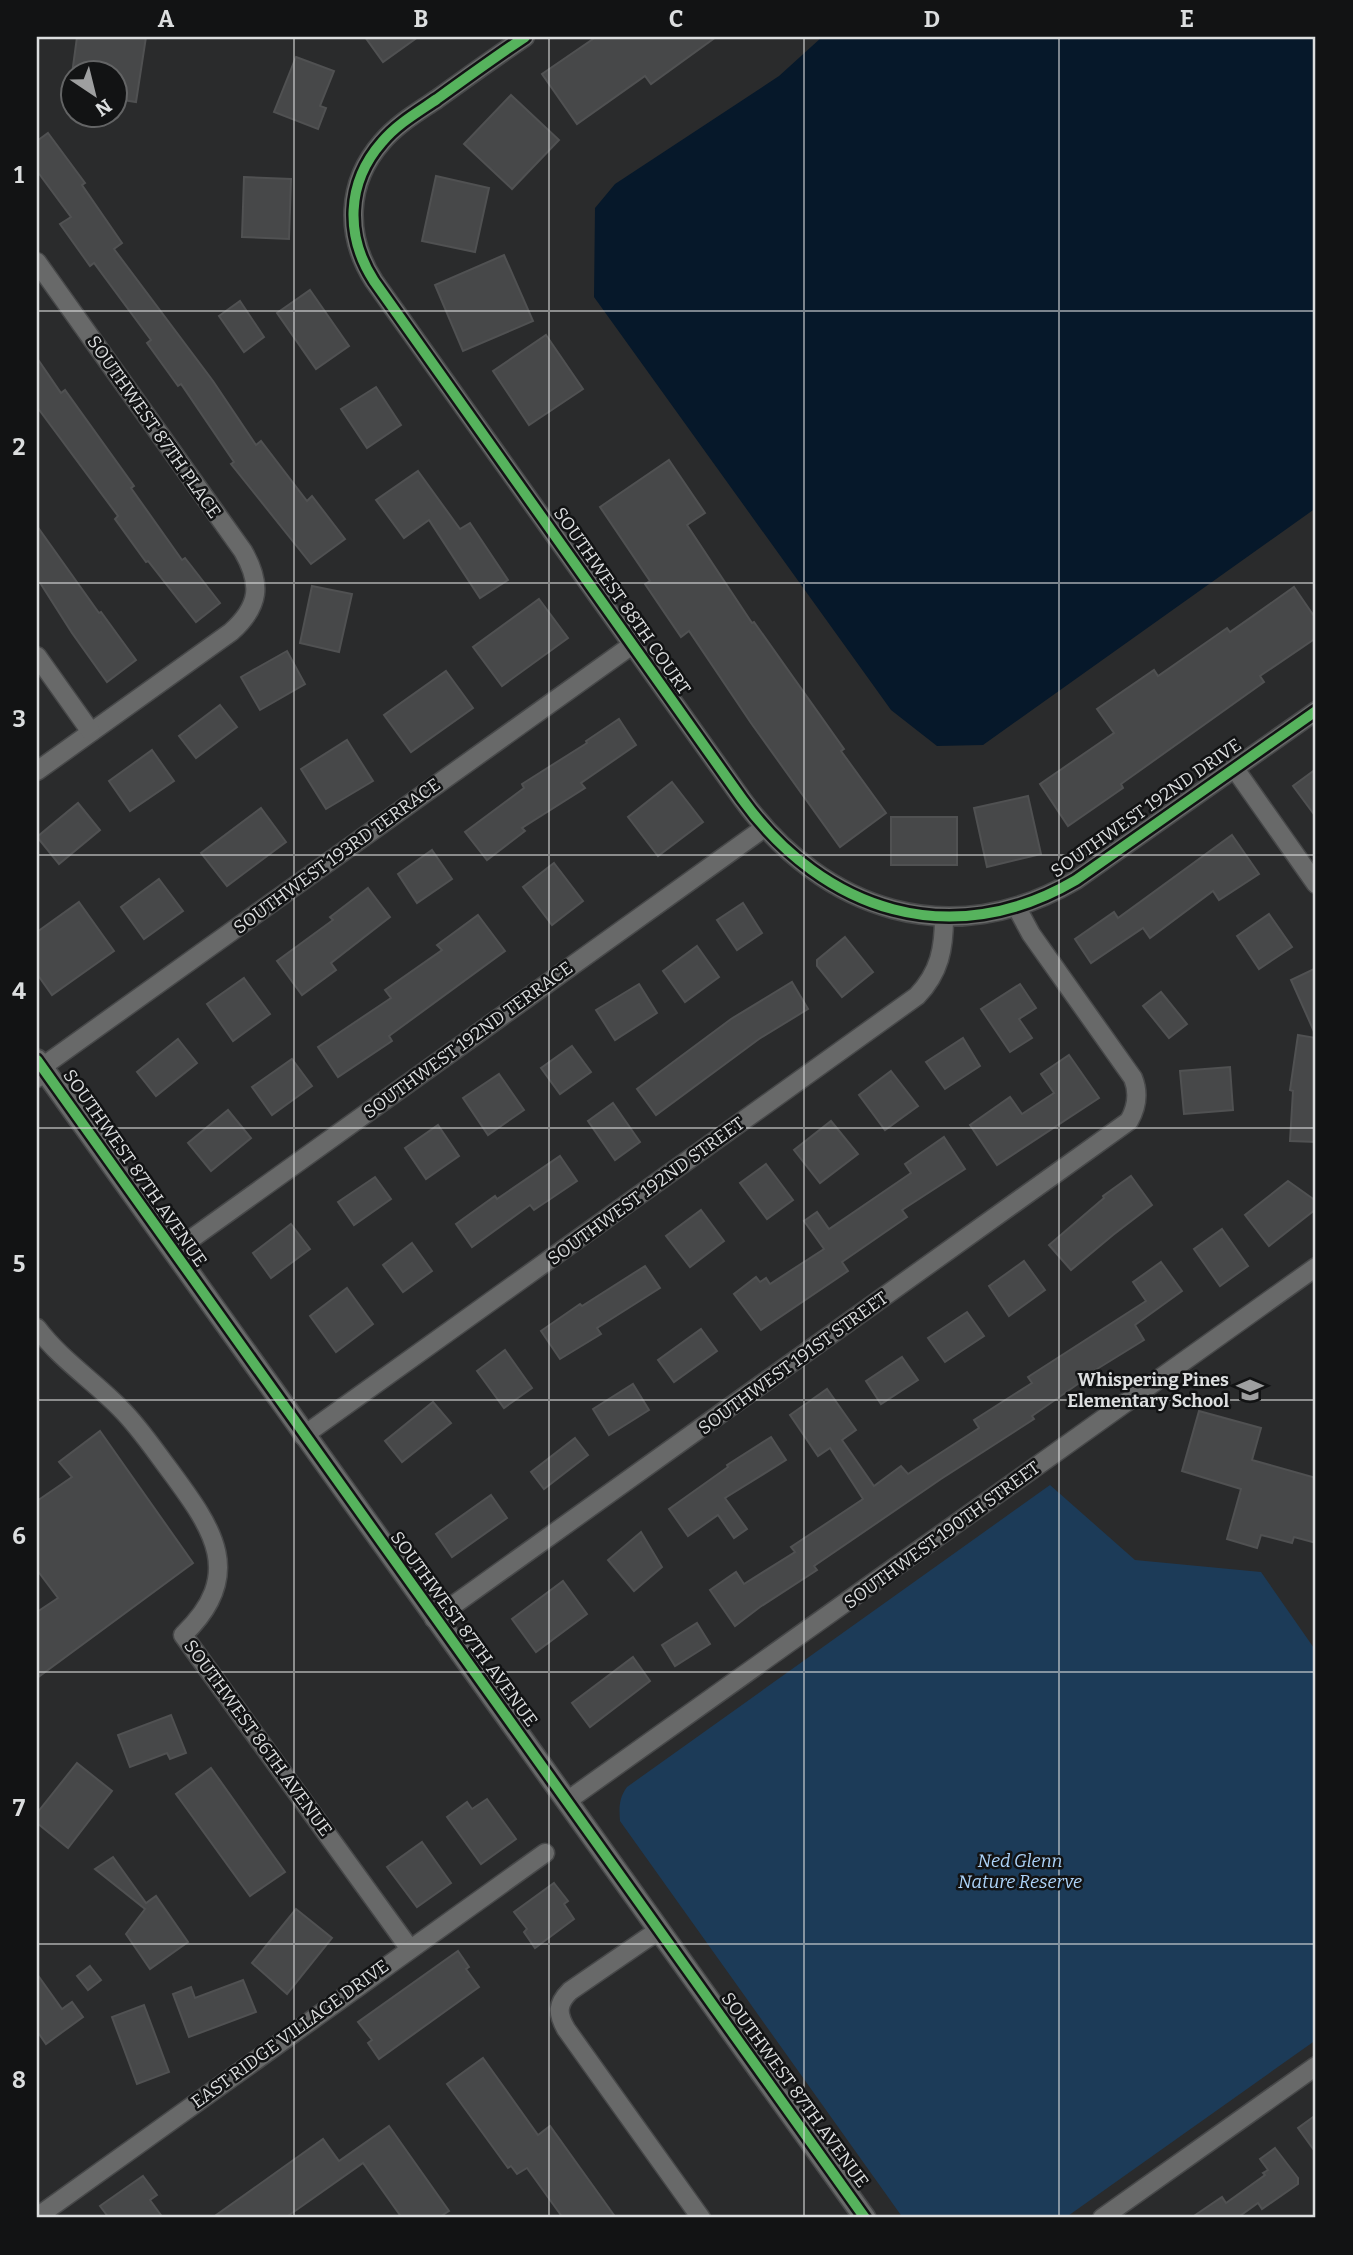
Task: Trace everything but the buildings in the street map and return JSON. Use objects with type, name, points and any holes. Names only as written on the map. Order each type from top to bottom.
[{"type":"street","name":"SOUTHWEST 88TH COURT","points":[[525,37],[411,117],[382,141],[363,171],[358,188],[353,216],[357,250],[374,281],[764,828],[804,866],[853,895],[888,908],[944,917]]},
{"type":"street","name":"SOUTHWEST 87TH PLACE","points":[[37,262],[243,551],[255,580],[255,598],[247,616],[231,632],[91,732]]},
{"type":"street","name":"SOUTHWEST 193RD TERRACE","points":[[38,1068],[632,645]]},
{"type":"street","points":[[37,656],[91,732],[37,771]]},
{"type":"street","name":"SOUTHWEST 192ND DRIVE","points":[[944,917],[979,916],[1043,899],[1076,880],[1316,711]]},
{"type":"street","points":[[1235,769],[1316,884]]},
{"type":"street","name":"SOUTHWEST 192ND TERRACE","points":[[173,1252],[764,828]]},
{"type":"street","name":"SOUTHWEST 191ST STREET","points":[[435,1619],[1122,1128],[1134,1113],[1136,1085],[1031,933],[1017,908]]},
{"type":"street","name":"SOUTHWEST 192ND STREET","points":[[303,1436],[917,996],[939,965],[944,943],[944,917]]},
{"type":"street","name":"SOUTHWEST 87TH AVENUE","points":[[38,1068],[173,1252],[865,2218]]},
{"type":"street","name":"SOUTHWEST 190TH STREET","points":[[567,1801],[1316,1267]]},
{"type":"street","name":"SOUTHWEST 86TH AVENUE","points":[[37,1328],[62,1358],[121,1409],[204,1518],[214,1542],[218,1570],[206,1608],[183,1635],[410,1949]]},
{"type":"street","name":"EAST RIDGE VILLAGE DRIVE","points":[[37,2217],[545,1853]]},
{"type":"street","points":[[659,1930],[570,1991],[560,2002],[559,2009],[566,2029],[701,2218]]},
{"type":"street","points":[[1102,2218],[1316,2066]]},
{"type":"green space","name":"Ned Glenn Nature Reserve","points":[[1050,1485],[1135,1560],[1261,1572],[1316,1651],[1316,2040],[1065,2218],[903,2218],[620,1821],[620,1803],[627,1787]]},
{"type":"shaded area","points":[[822,37],[1316,37],[1316,508],[983,745],[937,746],[891,710],[594,297],[595,208],[615,184],[779,76]]},
{"type":"cycle path","points":[[525,37],[408,119],[382,142],[361,175],[356,192],[354,228],[358,246],[374,281],[742,799],[775,838],[811,870],[851,894],[893,909],[937,916],[983,914],[1029,902],[1076,880],[1316,711]]},
{"type":"cycle path","points":[[37,1060],[865,2218]]},
{"type":"place","name":"Whispering Pines Elementary School","points":[[1250,1390]]}]
